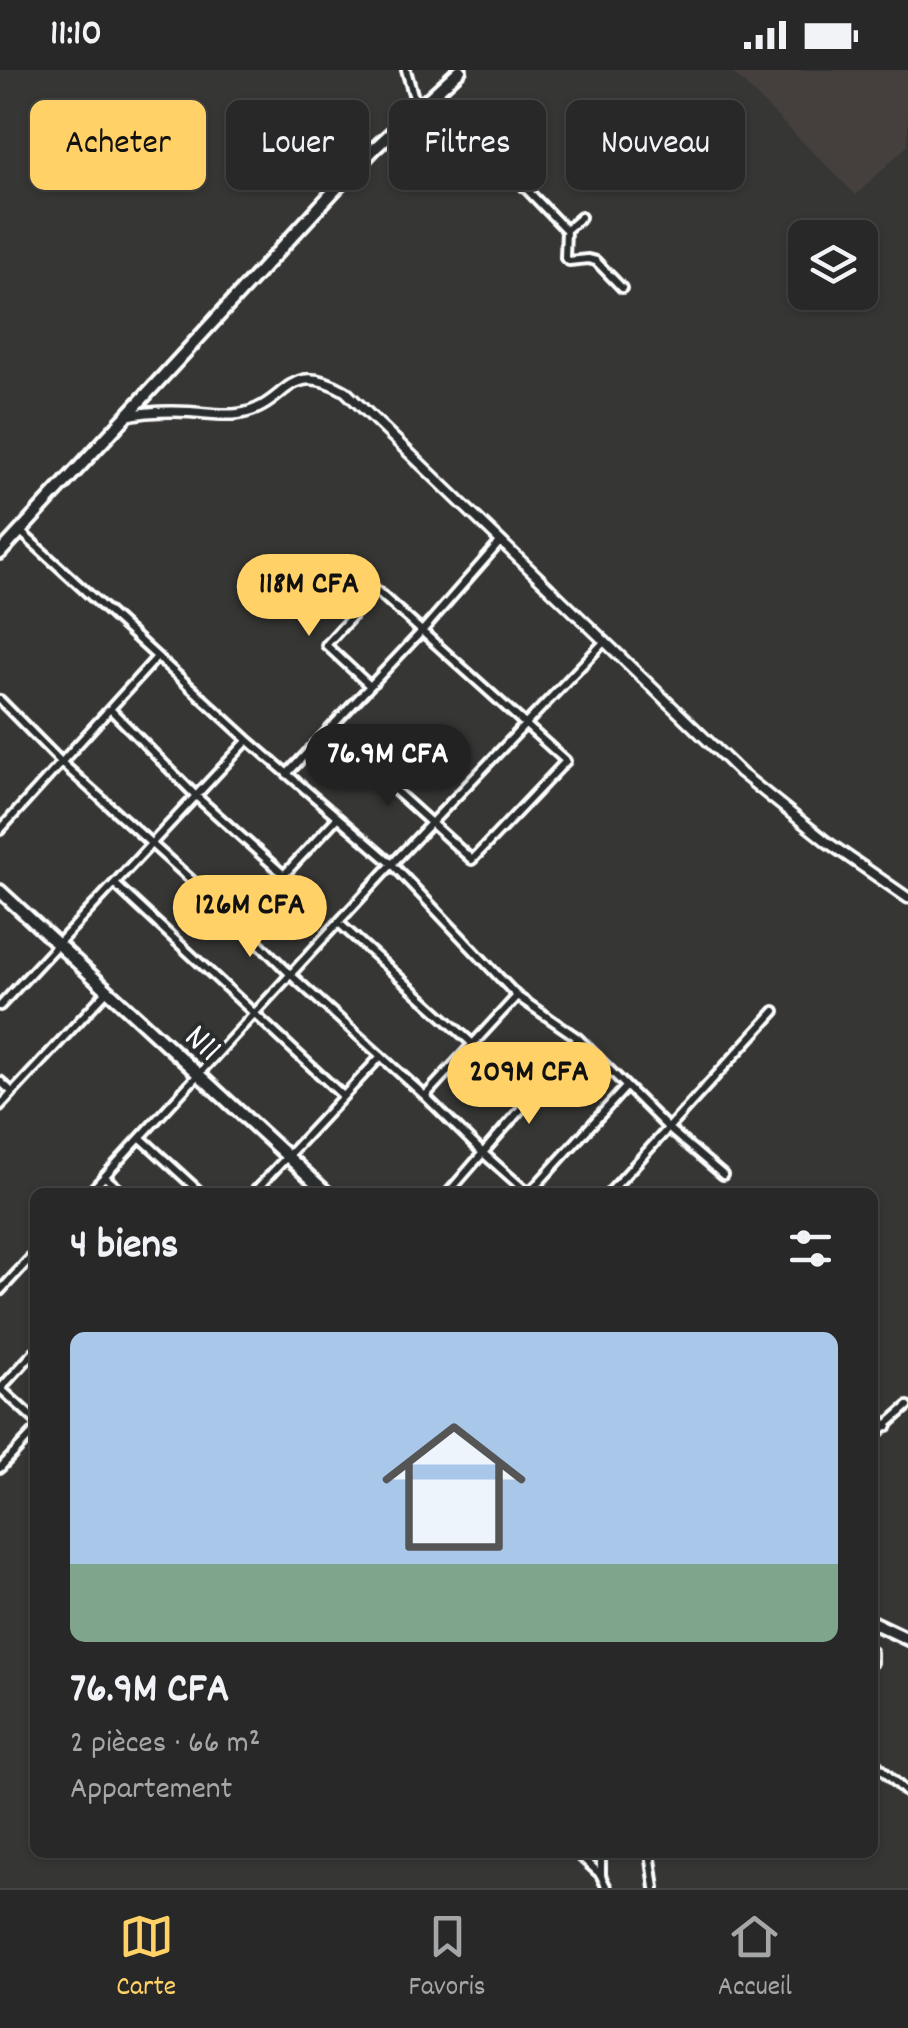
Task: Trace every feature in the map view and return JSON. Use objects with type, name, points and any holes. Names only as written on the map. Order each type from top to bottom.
[{"type":"main road","points":[[425,100],[460,70]]},
{"type":"main road","points":[[0,552],[389,135]]},
{"type":"main road","name":"N11","points":[[0,891],[321,1188]]},
{"type":"main road","points":[[878,1625],[908,1638]]},
{"type":"street","points":[[406,70],[414,100]]},
{"type":"street","points":[[527,190],[566,230],[566,258],[596,261],[622,288]]},
{"type":"street","points":[[566,230],[580,217]]},
{"type":"street","points":[[126,416],[156,412],[240,414],[261,406],[289,384],[307,379],[320,378],[345,391],[770,798],[908,898]]},
{"type":"street","points":[[20,532],[248,740],[392,864],[517,996],[578,1038],[669,1129],[723,1175]]},
{"type":"street","points":[[287,774],[501,541]]},
{"type":"street","points":[[328,730],[472,860],[566,761],[376,590],[326,646],[370,686]]},
{"type":"street","points":[[94,1188],[430,823],[605,642]]},
{"type":"street","points":[[0,830],[158,657]]},
{"type":"street","points":[[0,700],[62,763],[523,1188]]},
{"type":"street","points":[[110,709],[196,796],[284,875]]},
{"type":"street","points":[[1,1004],[248,740]]},
{"type":"street","points":[[239,922],[337,818]]},
{"type":"street","points":[[115,884],[343,1096]]},
{"type":"street","points":[[339,923],[474,1045]]},
{"type":"street","points":[[0,1106],[107,991]]},
{"type":"street","points":[[426,1096],[517,996]]},
{"type":"street","points":[[614,1188],[775,1010]]},
{"type":"street","points":[[453,1188],[578,1038]]},
{"type":"street","points":[[258,1188],[381,1056]]},
{"type":"street","points":[[0,1081],[12,1092]]},
{"type":"street","points":[[532,1188],[626,1087]]},
{"type":"street","points":[[141,1138],[196,1188]]},
{"type":"street","points":[[105,1177],[117,1188]]},
{"type":"street","points":[[618,1184],[622,1188]]},
{"type":"street","points":[[0,1291],[30,1258]]},
{"type":"street","points":[[30,1356],[0,1388],[30,1415]]},
{"type":"street","points":[[878,1434],[908,1406]]},
{"type":"street","points":[[878,1417],[888,1426]]},
{"type":"street","points":[[0,1468],[30,1436]]},
{"type":"street","points":[[878,1766],[908,1794]]},
{"type":"street","points":[[582,1858],[601,1876],[607,1888]]},
{"type":"street","points":[[601,1858],[601,1876]]},
{"type":"street","points":[[651,1858],[655,1888]]},
{"type":"shaded area","points":[[730,70],[908,70],[908,145],[856,195]]}]
